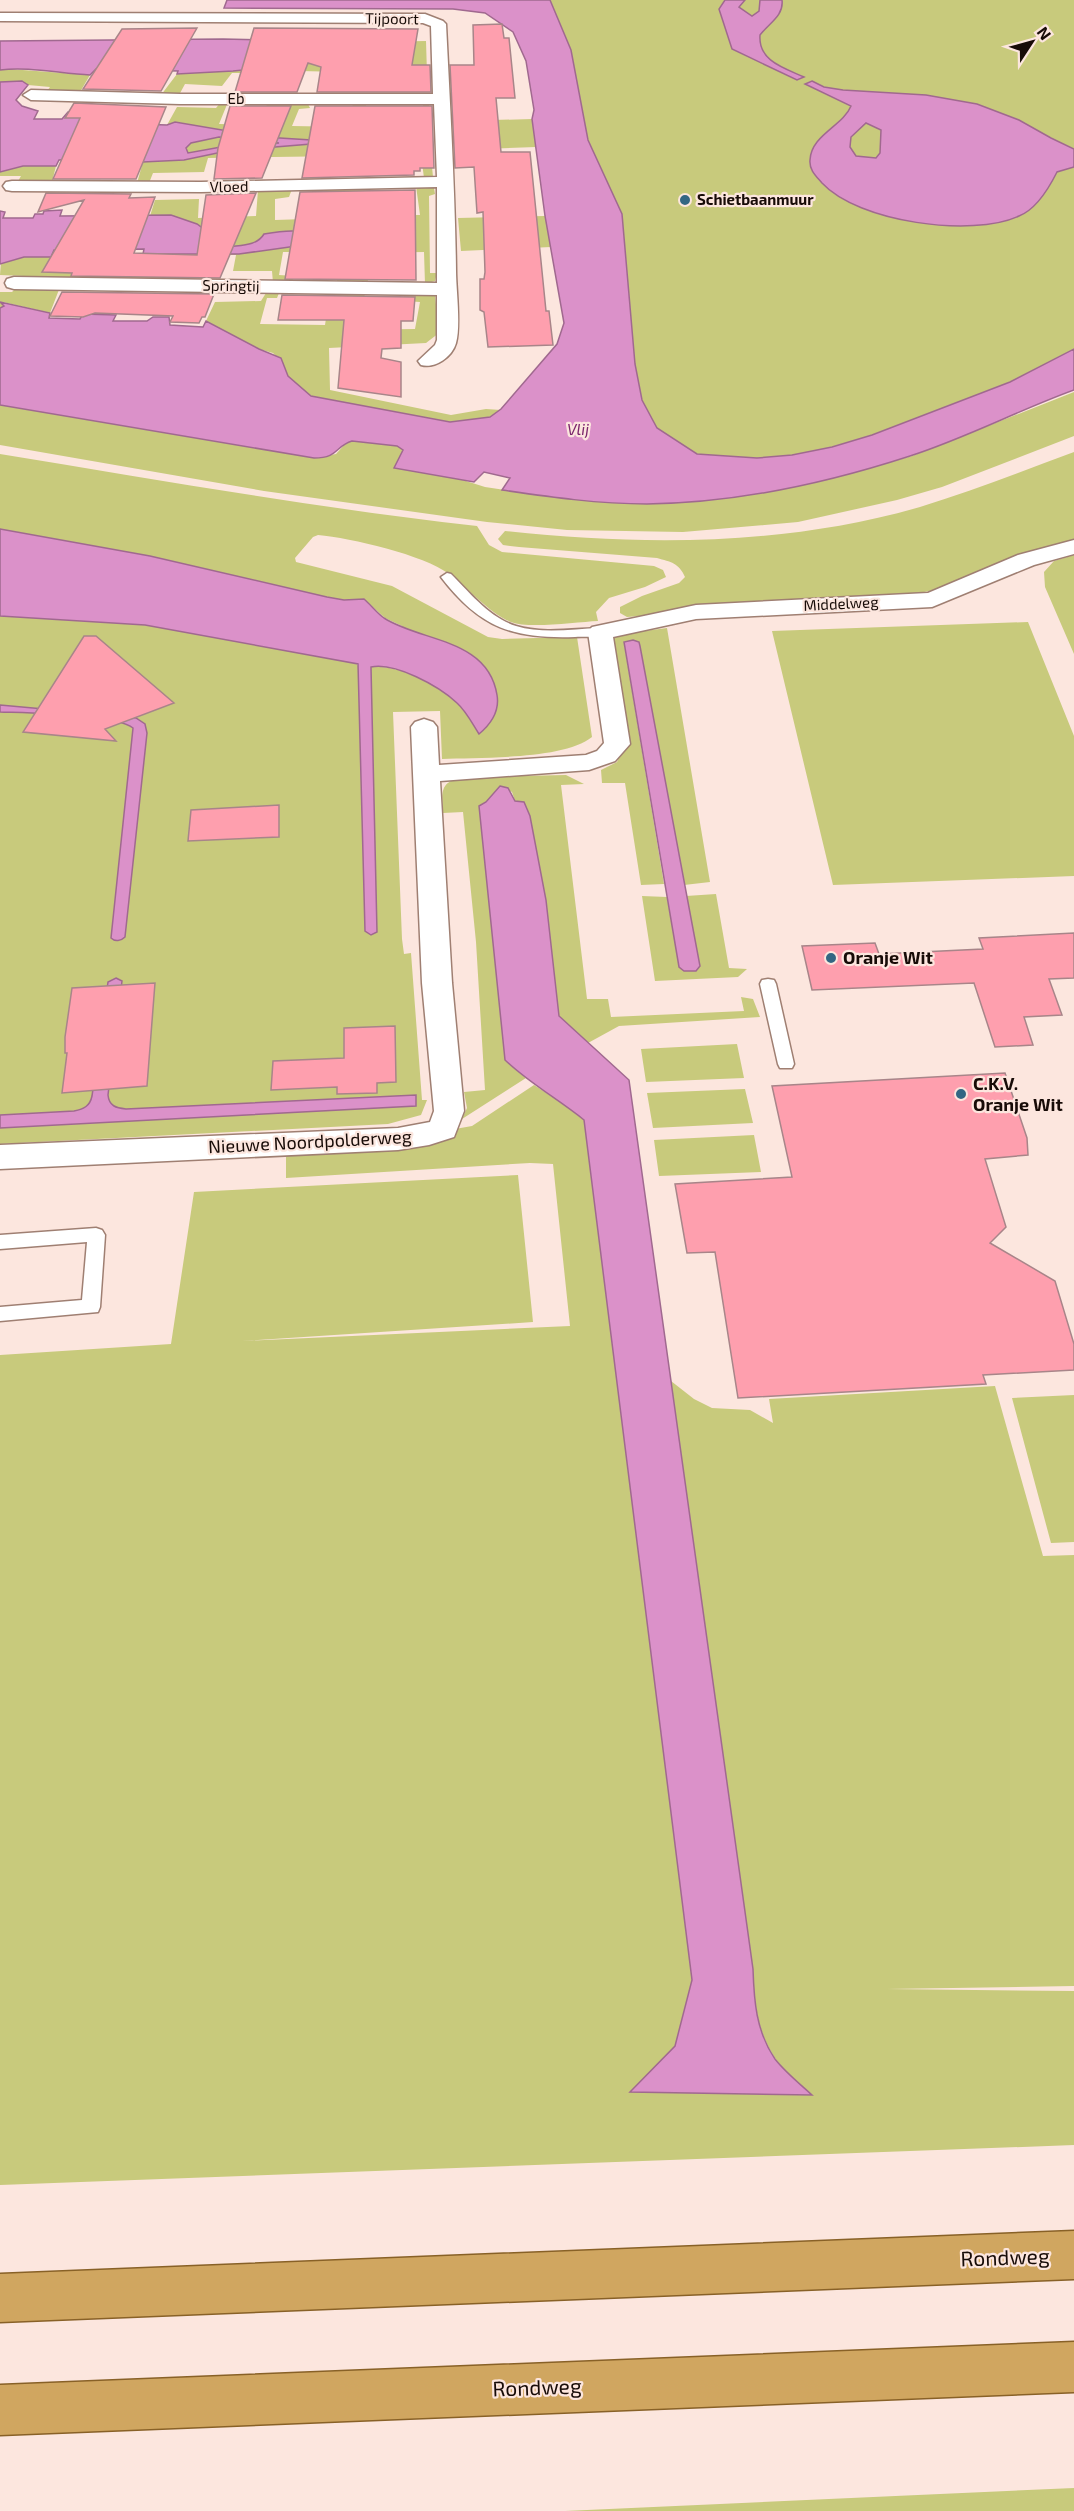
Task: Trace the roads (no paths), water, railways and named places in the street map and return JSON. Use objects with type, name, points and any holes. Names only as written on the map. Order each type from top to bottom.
[{"type":"highway","name":"Rondweg","points":[[0,2298],[1074,2255]]},
{"type":"highway","name":"Rondweg","points":[[0,2410],[1074,2367]]},
{"type":"street","name":"Tijpoort","points":[[0,17],[426,19],[438,24],[446,182],[447,340],[444,348],[428,360]]},
{"type":"street","name":"Eb","points":[[31,95],[180,99],[441,99]]},
{"type":"street","name":"Vloed","points":[[12,186],[191,188],[446,182]]},
{"type":"street","name":"Springtij","points":[[14,282],[448,289]]},
{"type":"street","name":"Middelweg","points":[[600,632],[696,612],[932,600],[1026,560],[1074,547]]},
{"type":"street","points":[[428,774],[590,762],[606,756],[616,744],[600,632]]},
{"type":"street","name":"Nieuwe Noordpolderweg","points":[[0,1157],[398,1139],[429,1134],[443,1129],[449,1111],[437,983],[424,727]]},
{"type":"lane","points":[[447,577],[483,613],[511,628],[537,632],[600,632]]},
{"type":"lane","points":[[768,984],[786,1064]]},
{"type":"lane","points":[[0,1242],[96,1235],[92,1307],[0,1314]]},
{"type":"water","name":"Vlij","points":[[227,0],[550,0],[571,50],[588,140],[622,214],[635,364],[642,400],[657,428],[697,454],[757,458],[792,455],[832,447],[872,435],[1010,382],[1074,349],[1074,390],[931,449],[846,475],[780,490],[713,500],[647,504],[556,498],[502,490],[510,478],[484,472],[474,482],[394,468],[403,450],[397,446],[352,441],[333,454],[314,458],[0,405],[0,308],[4,306],[0,302],[50,313],[49,318],[80,319],[83,314],[116,315],[113,321],[147,321],[153,317],[169,317],[170,325],[203,327],[206,321],[281,358],[288,376],[311,396],[450,422],[490,417],[501,409],[557,344],[564,323],[545,216],[532,119],[534,110],[526,61],[513,32],[485,13],[453,9],[224,8]]},
{"type":"water","points":[[725,0],[745,0],[739,7],[752,16],[759,11],[760,0],[782,0],[781,11],[760,35],[760,44],[763,51],[774,62],[804,77],[797,80],[732,49],[719,9]]},
{"type":"water","points":[[223,39],[368,42],[322,62],[233,71],[177,74],[178,71],[96,69],[90,75],[33,70],[0,70],[0,41]]},
{"type":"water","points":[[22,81],[28,85],[16,100],[22,106],[38,111],[34,119],[62,119],[68,112],[87,113],[138,124],[167,125],[175,122],[264,137],[311,140],[311,144],[227,151],[184,160],[143,162],[144,157],[59,160],[56,166],[23,166],[0,172],[0,82]],"holes":[[[219,137],[279,143],[221,147],[188,153],[186,148],[191,143]]]},
{"type":"water","points":[[812,81],[824,87],[843,90],[926,95],[977,104],[1019,120],[1074,149],[1074,167],[1057,172],[1037,203],[1025,213],[999,222],[973,226],[946,226],[916,222],[861,208],[839,197],[822,183],[813,173],[810,160],[812,151],[821,137],[847,113],[851,106],[805,84]],"holes":[[[866,123],[881,130],[880,153],[876,158],[856,156],[850,147],[851,137]]]},
{"type":"water","points":[[62,210],[60,216],[171,215],[197,224],[228,247],[253,243],[264,234],[289,231],[310,234],[325,242],[239,254],[143,254],[144,249],[54,250],[51,257],[24,257],[0,264],[0,211],[5,212],[3,218],[33,218],[35,214],[43,214],[44,211]]},
{"type":"water","points":[[0,529],[150,556],[327,597],[344,600],[364,599],[384,618],[399,626],[451,644],[481,662],[491,676],[498,701],[494,717],[479,734],[469,717],[449,696],[404,672],[381,666],[371,667],[377,932],[371,935],[365,931],[358,664],[145,625],[0,616]]},
{"type":"water","points":[[633,640],[639,642],[640,646],[700,966],[696,971],[684,971],[679,967],[624,642]]},
{"type":"water","points":[[0,705],[121,716],[136,718],[145,724],[147,733],[125,937],[122,939],[111,938],[133,728],[124,723],[90,717],[0,712]]},
{"type":"water","points":[[500,786],[508,788],[515,801],[524,802],[530,816],[546,900],[559,1016],[629,1080],[753,1969],[757,2016],[764,2038],[775,2059],[812,2095],[630,2092],[675,2046],[692,1980],[584,1120],[505,1060],[479,806],[486,802]]},
{"type":"water","points":[[116,978],[122,981],[108,1095],[111,1104],[116,1107],[126,1109],[416,1095],[416,1106],[0,1128],[0,1115],[74,1111],[88,1105],[92,1096],[108,982]]},
{"type":"place","name":"Schietbaanmuur","points":[[685,200]]},
{"type":"place","name":"Oranje Wit","points":[[831,958]]},
{"type":"place","name":"C.K.V. Oranje Wit","points":[[961,1094]]}]
